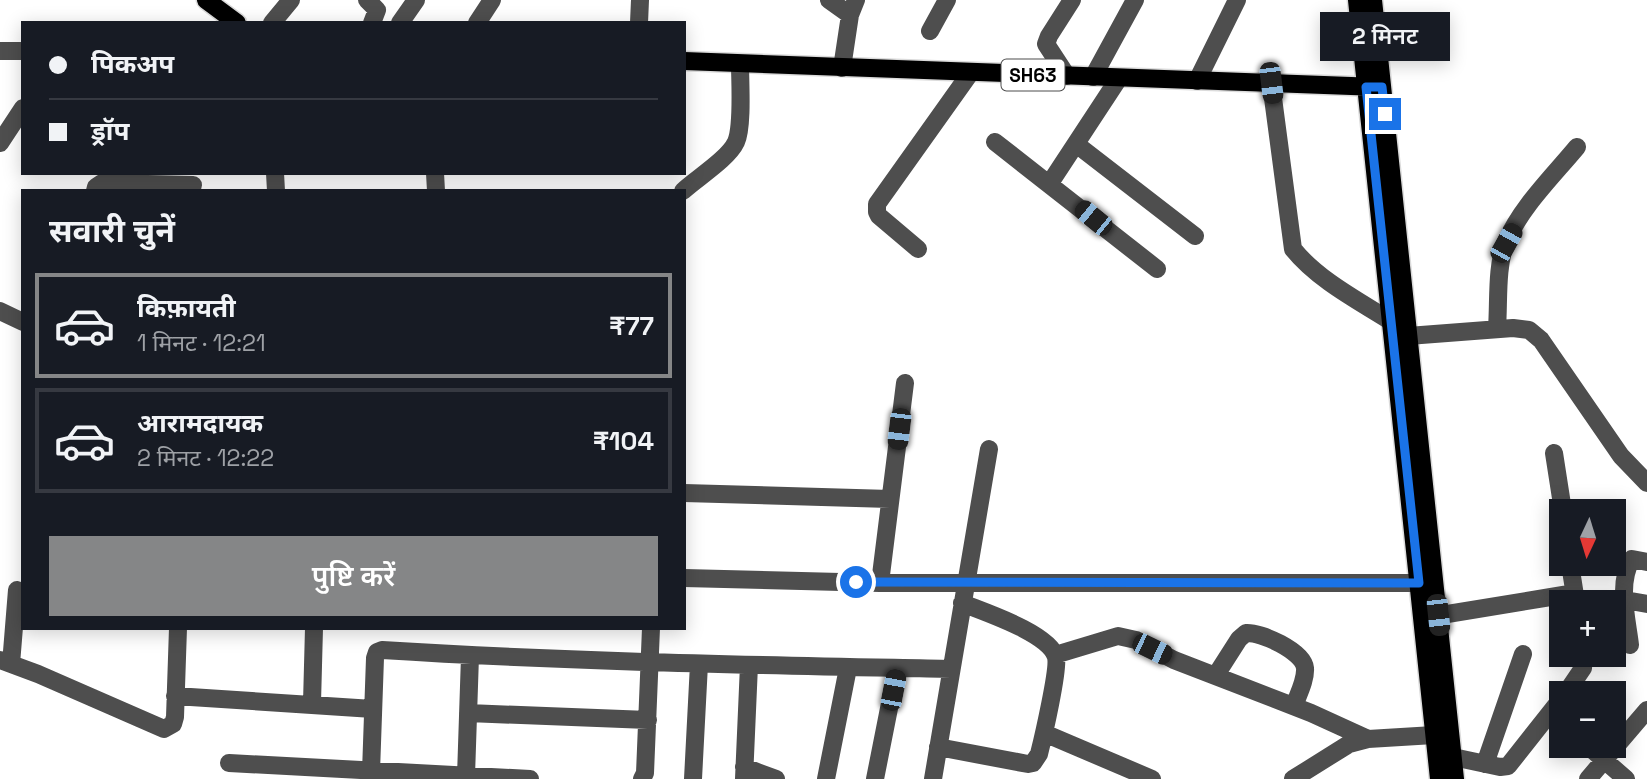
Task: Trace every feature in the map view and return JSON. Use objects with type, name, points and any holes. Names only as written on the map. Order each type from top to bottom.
[{"type":"main road","points":[[206,0],[234,21]]},
{"type":"main road","points":[[1357,0],[1374,87],[1408,336],[1430,617],[1434,735],[1439,779]]},
{"type":"main road","points":[[1373,0],[1374,87],[1392,322],[1419,583],[1430,617],[1455,779]]},
{"type":"main road","name":"SH63","points":[[686,61],[1374,87]]},
{"type":"street","points":[[274,21],[291,0]]},
{"type":"street","points":[[367,0],[377,10],[373,21]]},
{"type":"street","points":[[401,21],[416,0]]},
{"type":"street","points":[[478,21],[492,0]]},
{"type":"street","points":[[639,21],[640,0]]},
{"type":"street","points":[[829,0],[853,7],[842,68]]},
{"type":"street","points":[[930,31],[947,0]]},
{"type":"street","points":[[1067,76],[1046,44],[1072,0]]},
{"type":"street","points":[[1093,77],[1135,0]]},
{"type":"street","points":[[1197,81],[1237,0]]},
{"type":"street","points":[[0,51],[21,51]]},
{"type":"street","points":[[685,189],[722,158],[736,141],[739,130],[740,64]]},
{"type":"street","points":[[918,249],[879,216],[877,204],[971,72]]},
{"type":"street","points":[[1050,183],[1119,78]]},
{"type":"street","points":[[1271,83],[1293,249],[1302,261],[1392,322]]},
{"type":"street","points":[[0,143],[21,111]]},
{"type":"street","points":[[995,142],[1157,269]]},
{"type":"street","points":[[1076,144],[1195,236]]},
{"type":"street","points":[[1497,328],[1501,265],[1506,243],[1517,222],[1577,147]]},
{"type":"street","points":[[96,189],[102,183],[193,183]]},
{"type":"street","points":[[0,311],[21,321]]},
{"type":"street","points":[[1408,336],[1497,328],[1529,330],[1541,341],[1621,456],[1647,483]]},
{"type":"street","points":[[880,583],[905,383]]},
{"type":"street","points":[[933,779],[989,449]]},
{"type":"street","points":[[1554,453],[1561,499]]},
{"type":"street","points":[[686,494],[890,499]]},
{"type":"street","points":[[1624,590],[1632,559],[1647,562]]},
{"type":"street","points":[[686,578],[880,583],[1419,583]]},
{"type":"street","points":[[13,589],[6,662],[158,728],[173,724],[178,630]]},
{"type":"street","points":[[1626,600],[1647,604]]},
{"type":"street","points":[[1430,617],[1549,601]]},
{"type":"street","points":[[938,747],[1028,764],[1037,759],[1056,663],[1051,648],[1019,626],[962,603]]},
{"type":"street","points":[[1626,609],[1630,645]]},
{"type":"street","points":[[312,703],[314,630]]},
{"type":"street","points":[[642,779],[645,773],[651,630]]},
{"type":"street","points":[[1216,675],[1239,639],[1246,633],[1263,635],[1303,661],[1304,677],[1294,706]]},
{"type":"street","points":[[1055,655],[1118,636],[1136,640],[1174,660],[1294,706],[1368,739]]},
{"type":"street","points":[[371,772],[375,658],[377,652],[382,650],[470,656],[699,664],[951,669]]},
{"type":"street","points":[[1485,764],[1522,653]]},
{"type":"street","points":[[466,776],[470,656]]},
{"type":"street","points":[[693,779],[699,664]]},
{"type":"street","points":[[749,665],[744,773],[776,779]]},
{"type":"street","points":[[826,779],[848,668]]},
{"type":"street","points":[[875,779],[897,668]]},
{"type":"street","points":[[175,696],[373,709]]},
{"type":"street","points":[[1588,779],[1613,767],[1647,710]]},
{"type":"street","points":[[468,713],[648,720]]},
{"type":"street","points":[[1453,757],[1500,767],[1508,766],[1549,721]]},
{"type":"street","points":[[1044,733],[1152,779]]},
{"type":"street","points":[[1293,779],[1349,744],[1368,739],[1434,735]]},
{"type":"street","points":[[229,763],[530,779]]},
{"type":"route","points":[[856,582],[1419,583],[1366,87],[1382,87],[1385,114]]}]
